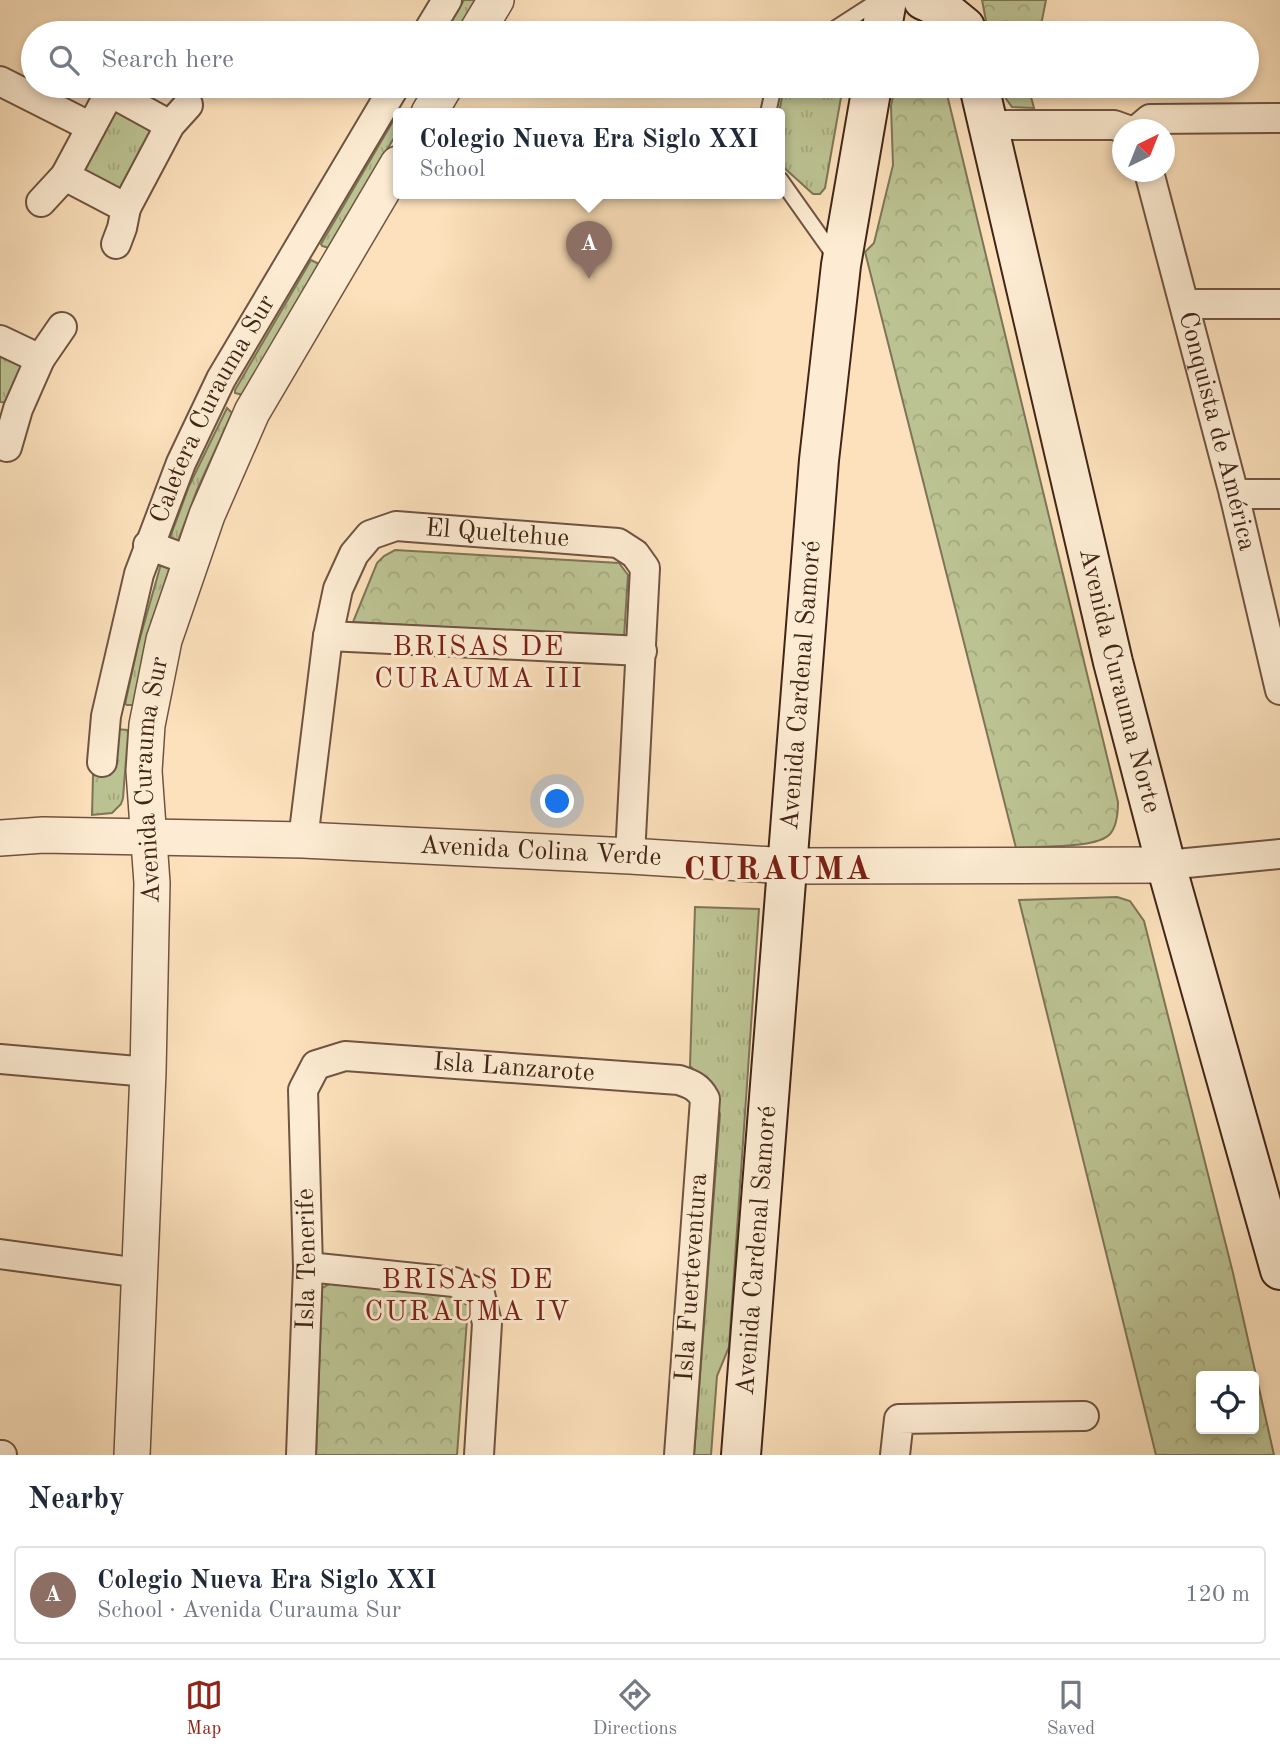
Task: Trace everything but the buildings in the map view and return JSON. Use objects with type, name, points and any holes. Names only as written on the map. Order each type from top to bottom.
[{"type":"main road","points":[[883,21],[887,0]]},
{"type":"main road","points":[[923,0],[963,20]]},
{"type":"main road","name":"Avenida Cardenal Samoré","points":[[741,1455],[819,460],[841,265],[870,98]]},
{"type":"main road","name":"Avenida Curauma Norte","points":[[982,98],[1114,662],[1166,865],[1280,1270]]},
{"type":"street","points":[[434,21],[447,0]]},
{"type":"street","points":[[483,21],[496,0]]},
{"type":"street","points":[[0,81],[21,92]]},
{"type":"street","points":[[34,98],[91,127]]},
{"type":"street","points":[[41,202],[65,176],[106,98]]},
{"type":"street","points":[[116,244],[126,208],[179,115],[134,98]]},
{"type":"street","name":"Caletera Curauma Sur","points":[[102,762],[106,716],[130,608],[148,545],[172,485],[214,394],[387,98]]},
{"type":"street","points":[[1150,119],[1280,118]]},
{"type":"street","points":[[988,125],[1112,125]]},
{"type":"street","name":"Avenida Curauma Sur","points":[[132,1455],[148,1072],[152,883],[144,771],[148,721],[164,640],[207,515],[252,412],[393,173]]},
{"type":"street","points":[[65,176],[126,208]]},
{"type":"street","name":"Conquista de América","points":[[1152,182],[1234,494],[1280,690]]},
{"type":"street","points":[[303,243],[340,263]]},
{"type":"street","points":[[1185,304],[1280,304]]},
{"type":"street","points":[[7,447],[9,409],[62,327]]},
{"type":"street","points":[[0,340],[40,359]]},
{"type":"street","points":[[214,394],[252,412]]},
{"type":"street","points":[[1234,494],[1280,494]]},
{"type":"street","name":"El Queltehue","points":[[303,840],[328,636],[338,589],[354,554],[370,536],[396,526],[618,543],[635,554],[645,568],[630,856]]},
{"type":"street","points":[[148,545],[191,561]]},
{"type":"street","points":[[328,636],[642,651]]},
{"type":"street","points":[[106,716],[148,721]]},
{"type":"street","name":"Avenida Colina Verde","points":[[0,838],[43,835],[303,840],[787,866],[1166,865]]},
{"type":"street","points":[[1166,865],[1280,854]]},
{"type":"street","name":"Isla Lanzarote","points":[[316,1065],[345,1056],[679,1080],[696,1086],[705,1099]]},
{"type":"street","points":[[0,1059],[148,1072]]},
{"type":"street","name":"Isla Tenerife","points":[[301,1455],[308,1267],[303,1090],[316,1065]]},
{"type":"street","name":"Isla Fuerteventura","points":[[679,1455],[705,1099]]},
{"type":"street","points":[[0,1254],[140,1273]]},
{"type":"street","points":[[308,1267],[454,1282],[480,1294],[487,1323],[479,1455]]},
{"type":"street","points":[[895,1455],[899,1419],[1084,1416]]},
{"type":"lane","points":[[847,21],[879,0]]},
{"type":"lane","points":[[785,186],[841,265]]},
{"type":"green space","points":[[464,0],[476,0],[463,21],[452,21]]},
{"type":"green space","points":[[982,0],[1046,0],[1042,21],[986,21]]},
{"type":"green space","points":[[112,98],[165,127],[124,202],[71,174]]},
{"type":"green space","points":[[782,98],[841,98],[825,188],[820,194],[813,194],[785,169],[785,108],[780,108]]},
{"type":"green space","points":[[893,98],[948,98],[1118,802],[1117,819],[1112,831],[1103,839],[1093,842],[1016,848],[865,252],[874,243],[893,165]]},
{"type":"green space","points":[[1006,98],[1031,98],[1034,108],[1012,107]]},
{"type":"green space","points":[[393,121],[393,139],[329,248],[321,244]]},
{"type":"green space","points":[[311,260],[319,264],[243,395],[235,393],[235,390]]},
{"type":"green space","points":[[0,346],[32,359],[14,403],[0,402]]},
{"type":"green space","points":[[227,408],[232,413],[197,490],[176,546],[168,543],[189,486]]},
{"type":"green space","points":[[395,550],[619,563],[628,575],[624,637],[353,622],[377,563]]},
{"type":"green space","points":[[161,564],[170,566],[155,615],[134,705],[127,705],[125,704],[138,645]]},
{"type":"green space","points":[[127,730],[128,733],[123,798],[112,813],[92,815],[93,775],[110,775],[114,731]]},
{"type":"green space","points":[[1117,897],[1130,901],[1144,921],[1233,1273],[1255,1371],[1196,1371],[1196,1434],[1259,1434],[1259,1388],[1274,1455],[1156,1455],[1019,900]]},
{"type":"green space","points":[[695,907],[759,909],[729,1347],[717,1376],[711,1455],[694,1455],[720,1114],[709,1088],[690,1066]]},
{"type":"green space","points":[[333,1282],[455,1295],[468,1306],[457,1455],[316,1455],[322,1288]]},
{"type":"place","name":"Colegio Nueva Era Siglo XXI","points":[[589,279]]},
{"type":"district","name":"BRISAS DE CURAUMA III","points":[[479,664]]},
{"type":"district","name":"CURAUMA","points":[[778,870]]},
{"type":"district","name":"BRISAS DE CURAUMA IV","points":[[468,1297]]}]
